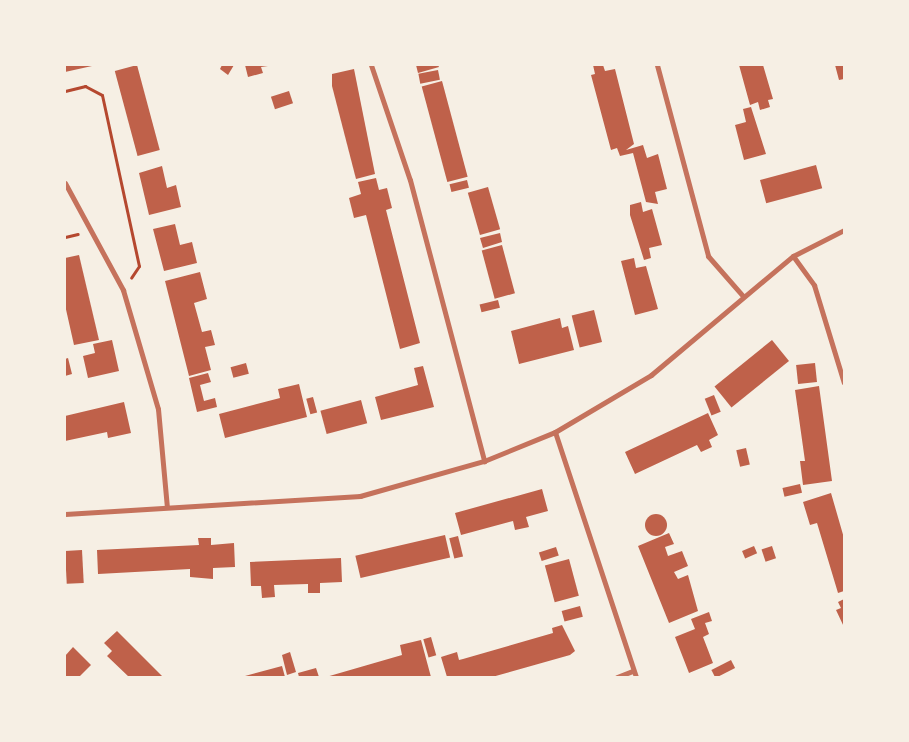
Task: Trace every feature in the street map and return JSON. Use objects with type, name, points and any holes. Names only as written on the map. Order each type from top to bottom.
[{"type":"street","points":[[371,65],[410,180],[484,461]]},
{"type":"street","points":[[657,65],[708,256],[742,294]]},
{"type":"street","points":[[65,183],[123,290],[158,409],[168,507]]},
{"type":"street","points":[[65,514],[360,496],[484,461],[555,432],[651,375],[742,294],[793,256],[844,230]]},
{"type":"street","points":[[793,256],[814,285],[844,383]]},
{"type":"street","points":[[555,432],[636,677]]},
{"type":"street","points":[[617,677],[633,671]]},
{"type":"path","points":[[65,91],[85,86],[102,95],[139,266],[123,290]]},
{"type":"building","points":[[65,65],[92,65],[92,66],[65,72]]},
{"type":"building","points":[[137,65],[160,150],[138,156],[115,71]]},
{"type":"building","points":[[222,65],[234,65],[228,75],[220,69]]},
{"type":"building","points":[[245,65],[268,66],[261,67],[263,73],[248,77]]},
{"type":"building","points":[[416,65],[438,65],[439,67],[418,73]]},
{"type":"building","points":[[593,65],[603,65],[605,71],[615,69],[634,144],[626,150],[643,145],[647,158],[658,154],[667,189],[655,192],[658,204],[646,202],[633,153],[620,156],[617,148],[611,150],[591,75],[595,74]]},
{"type":"building","points":[[739,65],[763,65],[773,99],[768,100],[770,107],[760,110],[758,102],[750,105]]},
{"type":"building","points":[[835,65],[844,65],[844,79],[839,80]]},
{"type":"building","points":[[354,69],[375,174],[356,179],[332,86],[332,74]]},
{"type":"building","points":[[438,70],[440,80],[420,84],[418,74]]},
{"type":"building","points":[[442,81],[468,177],[447,182],[422,86]]},
{"type":"building","points":[[289,91],[293,103],[275,109],[271,97]]},
{"type":"building","points":[[751,107],[766,154],[744,160],[735,125],[746,122],[743,109]]},
{"type":"building","points":[[816,165],[822,188],[766,203],[760,180]]},
{"type":"building","points":[[162,166],[167,188],[176,185],[181,207],[149,215],[139,173]]},
{"type":"building","points":[[376,178],[379,190],[387,188],[392,208],[386,210],[420,343],[400,349],[366,215],[354,218],[349,198],[361,194],[358,182]]},
{"type":"building","points":[[467,180],[469,188],[451,192],[450,184]]},
{"type":"building","points":[[488,187],[500,229],[480,235],[468,193]]},
{"type":"building","points":[[641,202],[643,212],[652,209],[662,245],[649,248],[651,258],[644,260],[630,215],[630,205]]},
{"type":"building","points":[[175,224],[180,245],[192,242],[197,263],[164,271],[153,229]]},
{"type":"building","points":[[500,233],[502,242],[483,248],[480,238]]},
{"type":"building","points":[[502,245],[515,293],[495,299],[482,250]]},
{"type":"building","points":[[79,255],[99,340],[74,345],[65,305],[65,258]]},
{"type":"building","points":[[634,258],[636,268],[646,266],[658,309],[635,315],[621,261]]},
{"type":"building","points":[[200,272],[207,299],[194,303],[202,332],[211,330],[215,345],[205,347],[211,370],[189,376],[165,281]]},
{"type":"building","points":[[498,300],[500,308],[481,312],[480,305]]},
{"type":"building","points":[[594,310],[602,342],[580,348],[572,316]]},
{"type":"building","points":[[560,318],[562,328],[568,326],[574,350],[519,364],[511,331]]},
{"type":"building","points":[[112,340],[119,371],[88,378],[83,356],[95,353],[93,344]]},
{"type":"building","points":[[772,340],[789,361],[731,408],[714,387]]},
{"type":"building","points":[[68,358],[72,374],[65,376],[65,359]]},
{"type":"building","points":[[246,363],[249,374],[233,378],[231,367]]},
{"type":"building","points":[[815,363],[817,382],[798,384],[796,365]]},
{"type":"building","points":[[423,366],[434,407],[381,420],[375,397],[418,385],[414,368]]},
{"type":"building","points":[[208,373],[211,382],[200,385],[204,401],[215,398],[217,407],[197,412],[189,378]]},
{"type":"building","points":[[299,384],[307,417],[225,438],[219,414],[280,398],[278,389]]},
{"type":"building","points":[[819,386],[832,481],[803,485],[800,461],[805,461],[795,390]]},
{"type":"building","points":[[714,395],[721,412],[711,415],[705,399]]},
{"type":"building","points":[[313,397],[317,412],[310,414],[306,399]]},
{"type":"building","points":[[361,400],[367,423],[327,434],[320,411]]},
{"type":"building","points":[[124,402],[131,433],[108,438],[107,432],[65,441],[65,416]]},
{"type":"building","points":[[708,413],[718,435],[709,440],[712,447],[701,452],[697,445],[635,474],[625,452]]},
{"type":"building","points":[[746,448],[750,465],[740,467],[736,450]]},
{"type":"building","points":[[800,484],[802,493],[784,497],[782,488]]},
{"type":"building","points":[[542,489],[548,511],[526,517],[529,527],[515,530],[513,521],[461,535],[455,513]]},
{"type":"building","points":[[831,493],[844,538],[844,591],[838,593],[817,523],[810,525],[803,502]]},
{"type":"building","points":[[656,514],[666,521],[667,525],[660,535],[656,536],[646,529],[645,525],[652,515]]},
{"type":"building","points":[[669,533],[674,544],[665,547],[668,556],[682,551],[688,566],[674,572],[678,579],[688,575],[698,611],[669,623],[638,546]]},
{"type":"building","points":[[445,535],[450,557],[361,578],[355,556]]},
{"type":"building","points":[[458,536],[463,556],[454,559],[449,538]]},
{"type":"building","points":[[198,538],[211,538],[211,545],[234,543],[235,567],[213,568],[213,579],[190,577],[190,569],[98,574],[97,550],[199,545]]},
{"type":"building","points":[[754,546],[757,553],[745,558],[742,551]]},
{"type":"building","points":[[772,546],[776,558],[766,562],[762,549]]},
{"type":"building","points":[[556,547],[559,556],[542,561],[539,553]]},
{"type":"building","points":[[82,550],[84,583],[67,584],[65,551]]},
{"type":"building","points":[[341,558],[342,582],[320,583],[320,593],[308,593],[308,584],[274,585],[275,597],[262,598],[261,586],[251,586],[250,562]]},
{"type":"building","points":[[569,559],[579,596],[555,602],[545,565]]},
{"type":"building","points":[[844,599],[844,627],[836,610],[841,608],[838,602]]},
{"type":"building","points":[[580,606],[583,617],[564,622],[562,611]]},
{"type":"building","points":[[709,612],[712,621],[705,623],[709,634],[703,637],[713,663],[689,673],[675,637],[695,629],[691,619]]},
{"type":"building","points":[[562,625],[575,651],[570,655],[492,677],[447,677],[441,657],[457,652],[459,660],[463,659],[553,633],[552,628]]},
{"type":"building","points":[[117,631],[163,677],[129,677],[107,656],[112,651],[104,643]]},
{"type":"building","points":[[431,637],[436,655],[429,657],[423,639]]},
{"type":"building","points":[[421,640],[431,677],[326,677],[402,655],[400,645]]},
{"type":"building","points":[[73,647],[91,665],[79,677],[65,677],[65,656]]},
{"type":"building","points":[[290,652],[296,672],[287,675],[282,655]]},
{"type":"building","points":[[731,660],[735,668],[717,677],[715,677],[711,670]]},
{"type":"building","points":[[282,666],[285,677],[245,677],[245,676]]},
{"type":"building","points":[[316,668],[319,677],[299,677],[298,673]]}]
